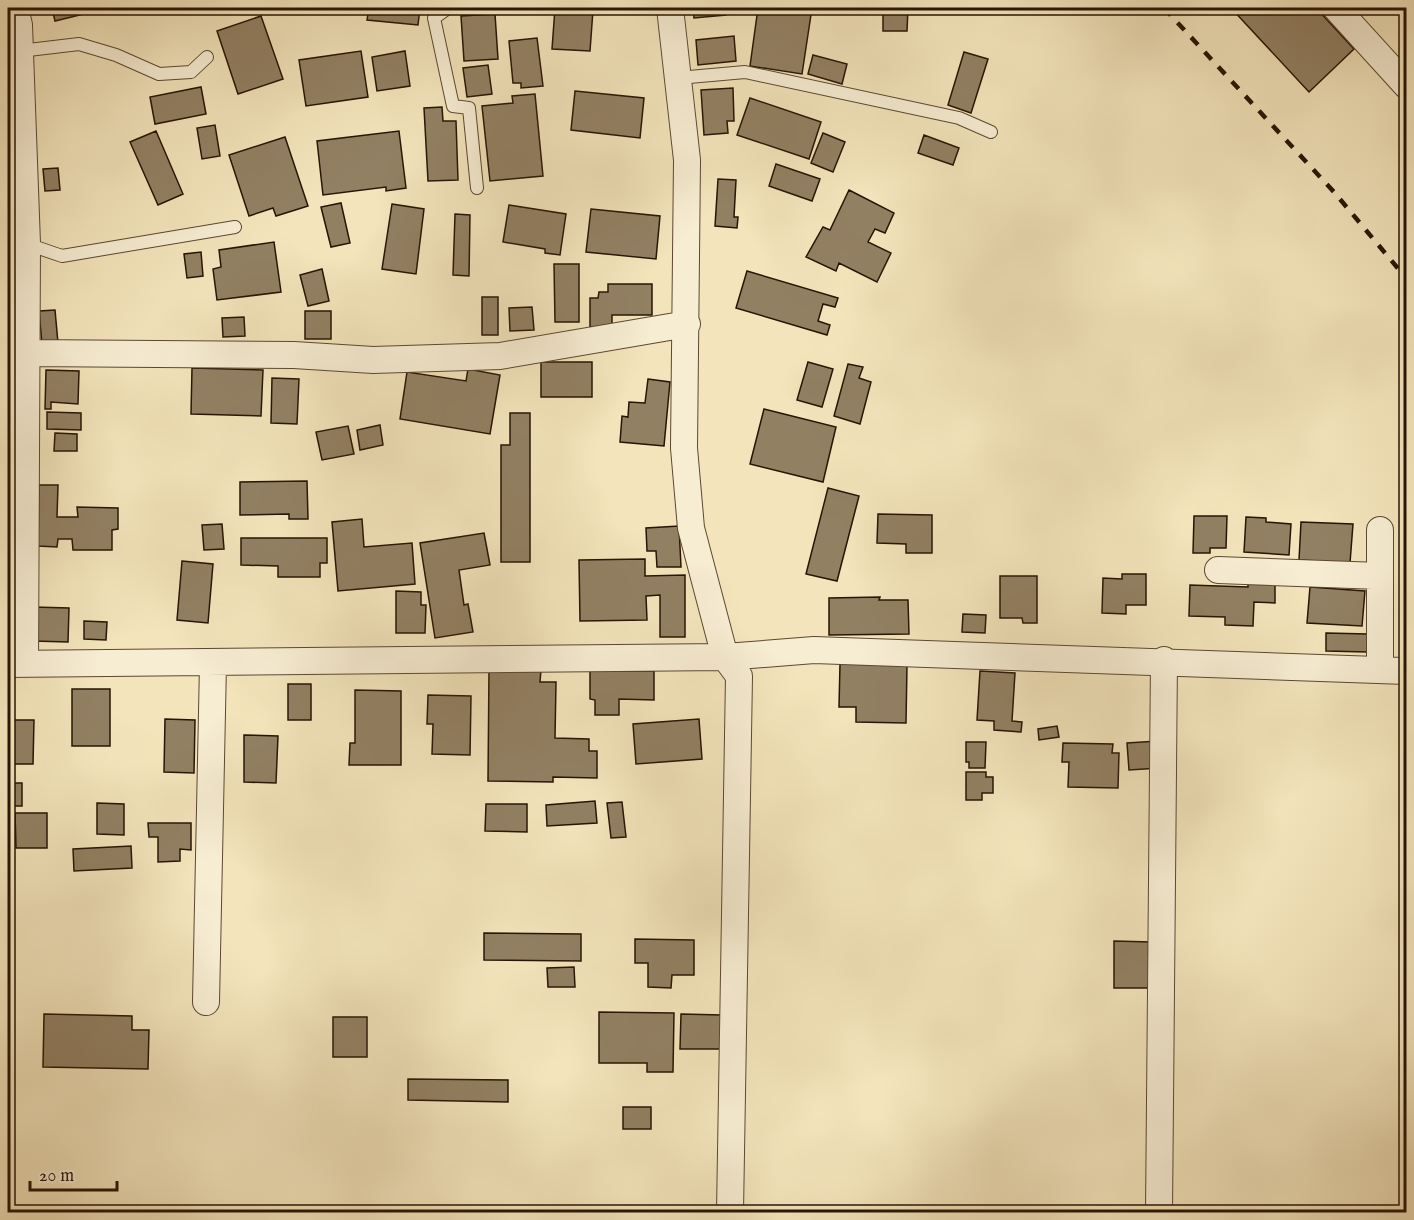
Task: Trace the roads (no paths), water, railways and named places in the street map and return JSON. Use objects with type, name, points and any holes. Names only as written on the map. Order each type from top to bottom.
[{"type":"street","points":[[15,8],[20,51],[17,244],[26,353],[16,664],[213,664],[725,657],[814,650],[1164,660],[1407,671]]},
{"type":"street","points":[[670,8],[687,160],[684,448],[690,528],[725,657],[739,676],[730,1212]]},
{"type":"street","points":[[1336,8],[1407,85]]},
{"type":"street","points":[[26,353],[294,355],[373,360],[500,356],[687,324]]},
{"type":"street","points":[[1380,530],[1380,670]]},
{"type":"street","points":[[1218,570],[1380,576]]},
{"type":"street","points":[[1159,1212],[1164,660]]},
{"type":"street","points":[[206,1002],[213,664]]},
{"type":"lane","points":[[448,8],[434,18],[453,106],[469,108],[477,188]]},
{"type":"lane","points":[[20,51],[79,44],[116,55],[159,74],[191,72],[207,57]]},
{"type":"lane","points":[[678,78],[745,72],[959,118],[991,132]]},
{"type":"lane","points":[[17,244],[62,256],[235,227]]},
{"type":"railway","points":[[1164,8],[1334,192],[1406,278]]}]
